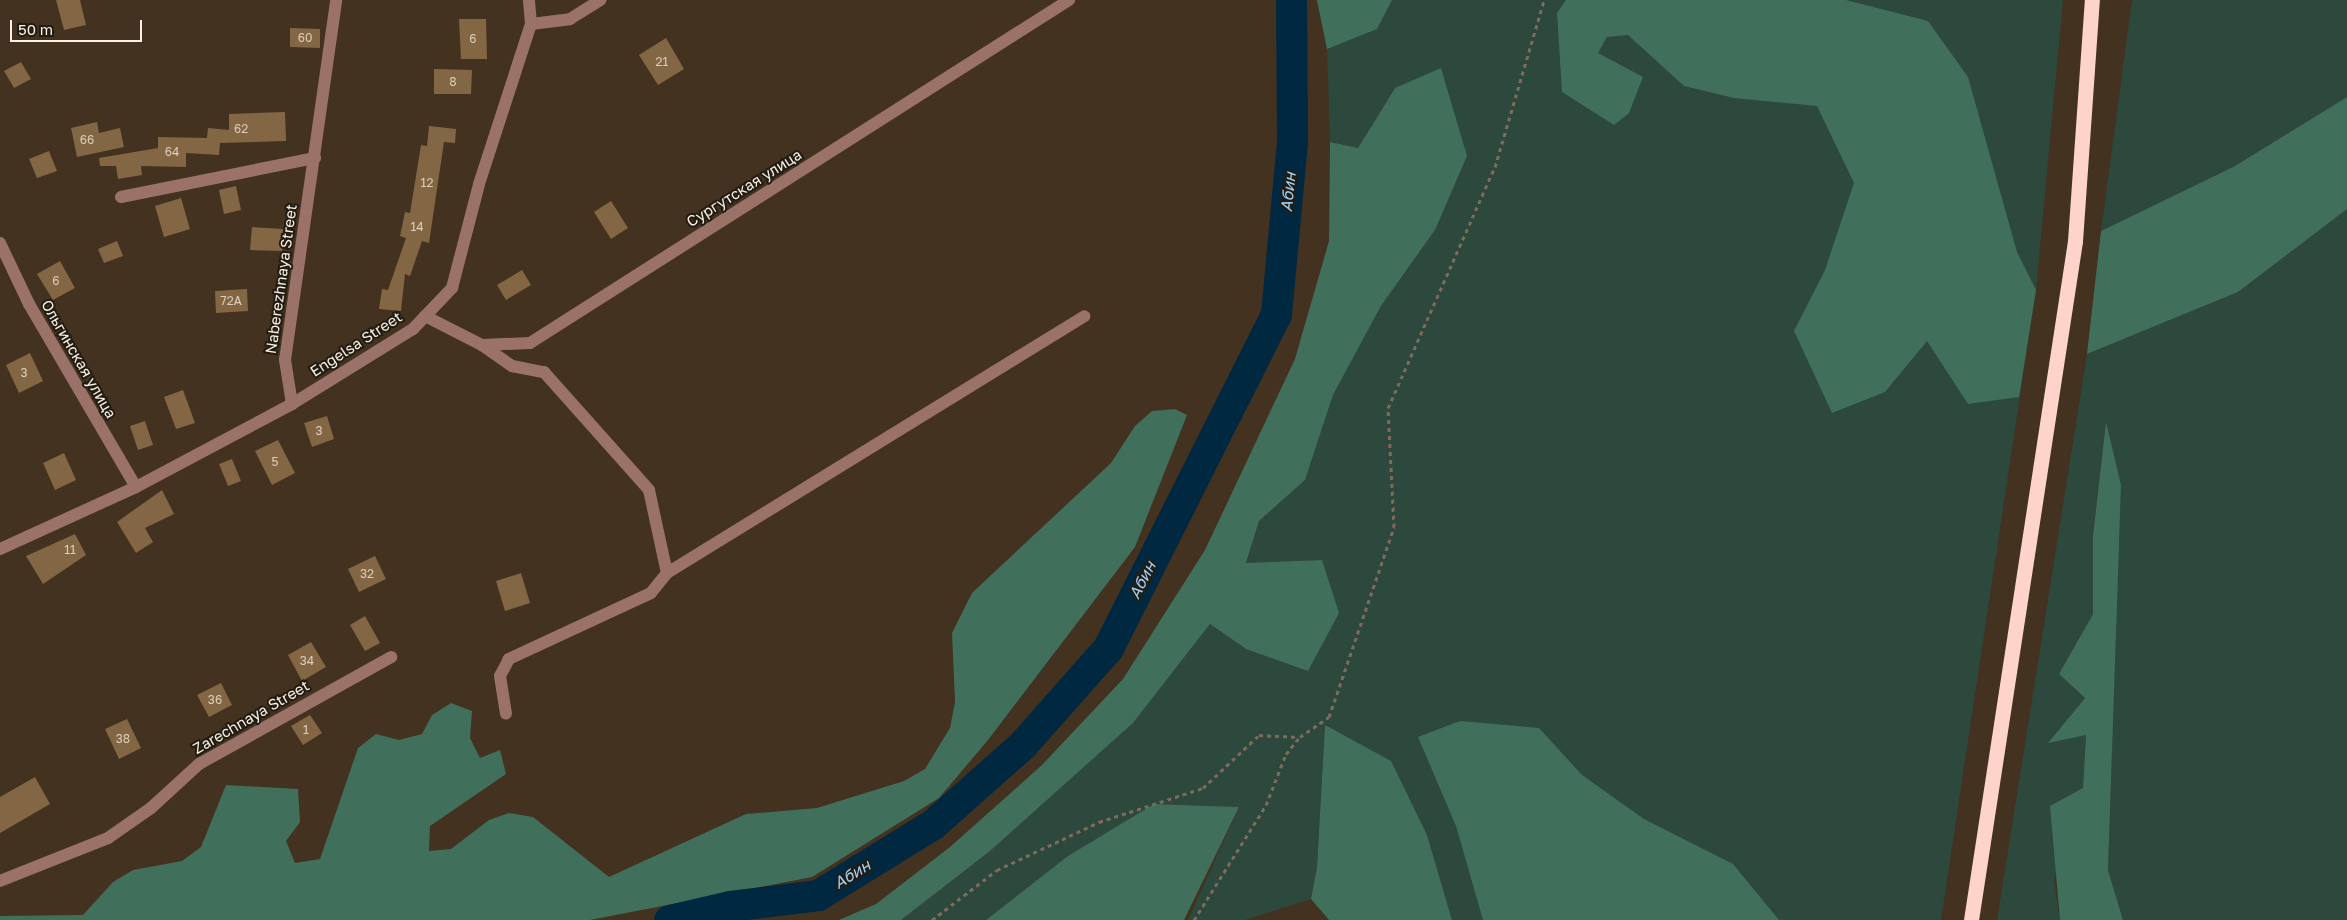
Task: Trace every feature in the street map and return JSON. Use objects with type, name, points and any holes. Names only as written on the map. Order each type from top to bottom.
[{"type":"highway","points":[[1971,920],[2075,241],[2092,0]]},
{"type":"street","name":"Naberezhnaya Street","points":[[292,404],[285,360],[316,158],[336,0]]},
{"type":"street","name":"Engelsa Street","points":[[0,549],[136,488],[292,404],[412,329],[452,288],[479,184],[531,24],[529,0]]},
{"type":"street","points":[[531,24],[570,20],[600,0]]},
{"type":"street","name":"Сургутская улица","points":[[425,316],[482,345],[530,343],[1069,0]]},
{"type":"street","points":[[121,197],[316,158]]},
{"type":"street","name":"Ольгинская улица","points":[[0,243],[29,304],[136,488]]},
{"type":"street","points":[[506,714],[500,676],[509,659],[651,593],[666,573],[1084,316]]},
{"type":"street","points":[[482,345],[512,366],[544,372],[649,490],[666,573]]},
{"type":"street","name":"Zarechnaya Street","points":[[0,881],[108,838],[151,808],[199,764],[391,657]]},
{"type":"path","points":[[1194,920],[1266,805],[1286,754],[1300,737],[1330,717],[1394,527],[1388,408],[1495,167],[1544,0]]},
{"type":"path","points":[[932,920],[997,870],[1099,822],[1203,788],[1259,735],[1300,737]]},
{"type":"green space","points":[[1317,0],[2063,0],[2036,290],[1941,920],[1452,920],[1427,835],[1325,726],[1317,867],[1311,899],[1245,920],[1188,920],[1239,807],[1155,804],[1068,856],[986,920],[901,920],[990,851],[1133,723],[1210,624],[1246,649],[1322,560],[1246,564],[1259,521],[1305,480],[1333,395],[1381,306],[1435,230],[1395,88],[1358,148],[1330,142],[1327,49]]},
{"type":"green space","points":[[1317,0],[1392,0],[1377,29],[1327,49]]},
{"type":"green space","points":[[1566,0],[1846,0],[1928,21],[1968,77],[2017,252],[2036,290],[2019,397],[1968,404],[1927,341],[1885,392],[1832,413],[1794,331],[1825,270],[1854,183],[1817,106],[1734,98],[1684,86],[1628,35],[1607,37],[1598,53],[1643,77],[1629,113],[1614,125],[1562,92],[1557,13]]},
{"type":"green space","points":[[2132,0],[2347,0],[2347,97],[2235,166],[2101,231]]},
{"type":"green space","points":[[1441,68],[1467,156],[1435,230],[1381,306],[1333,395],[1305,480],[1259,521],[1246,563],[1322,560],[1339,613],[1308,671],[1246,649],[1210,624],[1133,723],[990,851],[901,920],[839,920],[876,904],[950,847],[1042,765],[1123,679],[1205,550],[1295,359],[1329,241],[1330,142],[1358,148],[1395,88]]},
{"type":"green space","points":[[2347,97],[2347,209],[2238,292],[2087,354],[2101,231],[2235,166]]},
{"type":"green space","points":[[2347,209],[2347,920],[2123,920],[2108,870],[2112,745],[2106,424],[2093,536],[2093,614],[2059,674],[2085,698],[2049,742],[2086,734],[2083,788],[2054,880],[2060,920],[1997,920],[2087,354],[2238,292]]},
{"type":"green space","points":[[1175,409],[1187,415],[1135,547],[988,740],[939,798],[812,877],[590,920],[0,920],[0,916],[83,915],[113,882],[133,870],[182,861],[201,847],[226,785],[298,789],[300,822],[286,841],[295,863],[320,859],[358,748],[376,734],[399,740],[422,734],[432,715],[451,703],[472,711],[470,738],[480,758],[500,750],[506,774],[430,826],[429,851],[451,849],[489,820],[509,813],[533,817],[609,877],[746,814],[817,808],[904,781],[925,769],[950,728],[955,702],[952,633],[972,593],[1111,463],[1135,426],[1152,411]]},
{"type":"green space","points":[[2106,422],[2121,485],[2108,870],[2123,920],[2060,920],[2050,806],[2083,788],[2086,735],[2048,743],[2085,698],[2059,674],[2093,614],[2093,536]]},
{"type":"green space","points":[[1460,721],[1539,728],[1582,775],[1644,819],[1733,864],[1779,920],[1483,920],[1456,826],[1418,737]]},
{"type":"green space","points":[[1325,725],[1391,761],[1427,835],[1452,920],[1329,920],[1311,899],[1317,867]]},
{"type":"green space","points":[[1154,804],[1239,807],[1184,920],[986,920],[1068,856]]},
{"type":"building","points":[[56,0],[80,0],[86,25],[64,30]]},
{"type":"building","points":[[459,19],[486,19],[487,59],[461,59]]},
{"type":"building","points":[[290,28],[320,29],[320,48],[290,47]]},
{"type":"building","points":[[666,38],[684,69],[658,85],[639,55]]},
{"type":"building","points":[[21,62],[31,79],[14,88],[4,71]]},
{"type":"building","points":[[434,69],[472,70],[471,94],[434,94]]},
{"type":"building","points":[[285,112],[286,141],[220,143],[219,155],[186,153],[186,167],[141,166],[142,175],[118,179],[116,166],[100,166],[99,158],[158,148],[158,137],[207,138],[208,128],[229,130],[229,114]]},
{"type":"building","points":[[97,122],[99,133],[120,128],[124,147],[77,157],[71,128]]},
{"type":"building","points":[[429,126],[456,129],[455,143],[444,142],[429,243],[422,241],[410,276],[405,274],[401,311],[379,309],[382,289],[388,290],[406,238],[400,236],[405,212],[410,213],[421,145],[427,146]]},
{"type":"building","points":[[49,151],[57,171],[37,178],[29,159]]},
{"type":"building","points":[[236,186],[241,210],[224,214],[219,190]]},
{"type":"building","points":[[181,198],[190,229],[164,237],[155,206]]},
{"type":"building","points":[[611,201],[628,228],[611,239],[594,212]]},
{"type":"building","points":[[252,227],[283,229],[282,251],[250,250]]},
{"type":"building","points":[[117,241],[123,256],[104,263],[98,249]]},
{"type":"building","points":[[60,261],[75,288],[53,300],[37,274]]},
{"type":"building","points":[[522,270],[531,285],[506,300],[497,285]]},
{"type":"building","points":[[247,289],[248,311],[216,313],[215,291]]},
{"type":"building","points":[[30,353],[43,381],[19,393],[6,365]]},
{"type":"building","points":[[183,390],[195,423],[176,429],[164,397]]},
{"type":"building","points":[[327,416],[334,439],[312,447],[304,423]]},
{"type":"building","points":[[145,421],[153,445],[138,450],[130,426]]},
{"type":"building","points":[[278,440],[295,473],[272,485],[255,451]]},
{"type":"building","points":[[64,453],[76,480],[55,490],[43,463]]},
{"type":"building","points":[[232,459],[241,481],[228,486],[219,464]]},
{"type":"building","points":[[162,490],[174,514],[145,528],[153,542],[136,553],[117,522]]},
{"type":"building","points":[[75,534],[86,555],[43,584],[26,556]]},
{"type":"building","points":[[375,556],[386,579],[359,592],[348,569]]},
{"type":"building","points":[[521,573],[530,603],[505,611],[496,581]]},
{"type":"building","points":[[365,616],[380,643],[365,651],[350,625]]},
{"type":"building","points":[[311,642],[326,667],[302,681],[288,655]]},
{"type":"building","points":[[221,683],[232,705],[209,717],[197,695]]},
{"type":"building","points":[[310,715],[322,733],[303,745],[291,726]]},
{"type":"building","points":[[127,719],[141,748],[119,759],[105,729]]},
{"type":"building","points":[[35,777],[50,804],[0,833],[0,797]]},
{"type":"waterway","name":"Абин","points":[[669,920],[730,906],[818,895],[933,824],[1023,744],[1108,648],[1276,314],[1292,142],[1291,0]]}]
